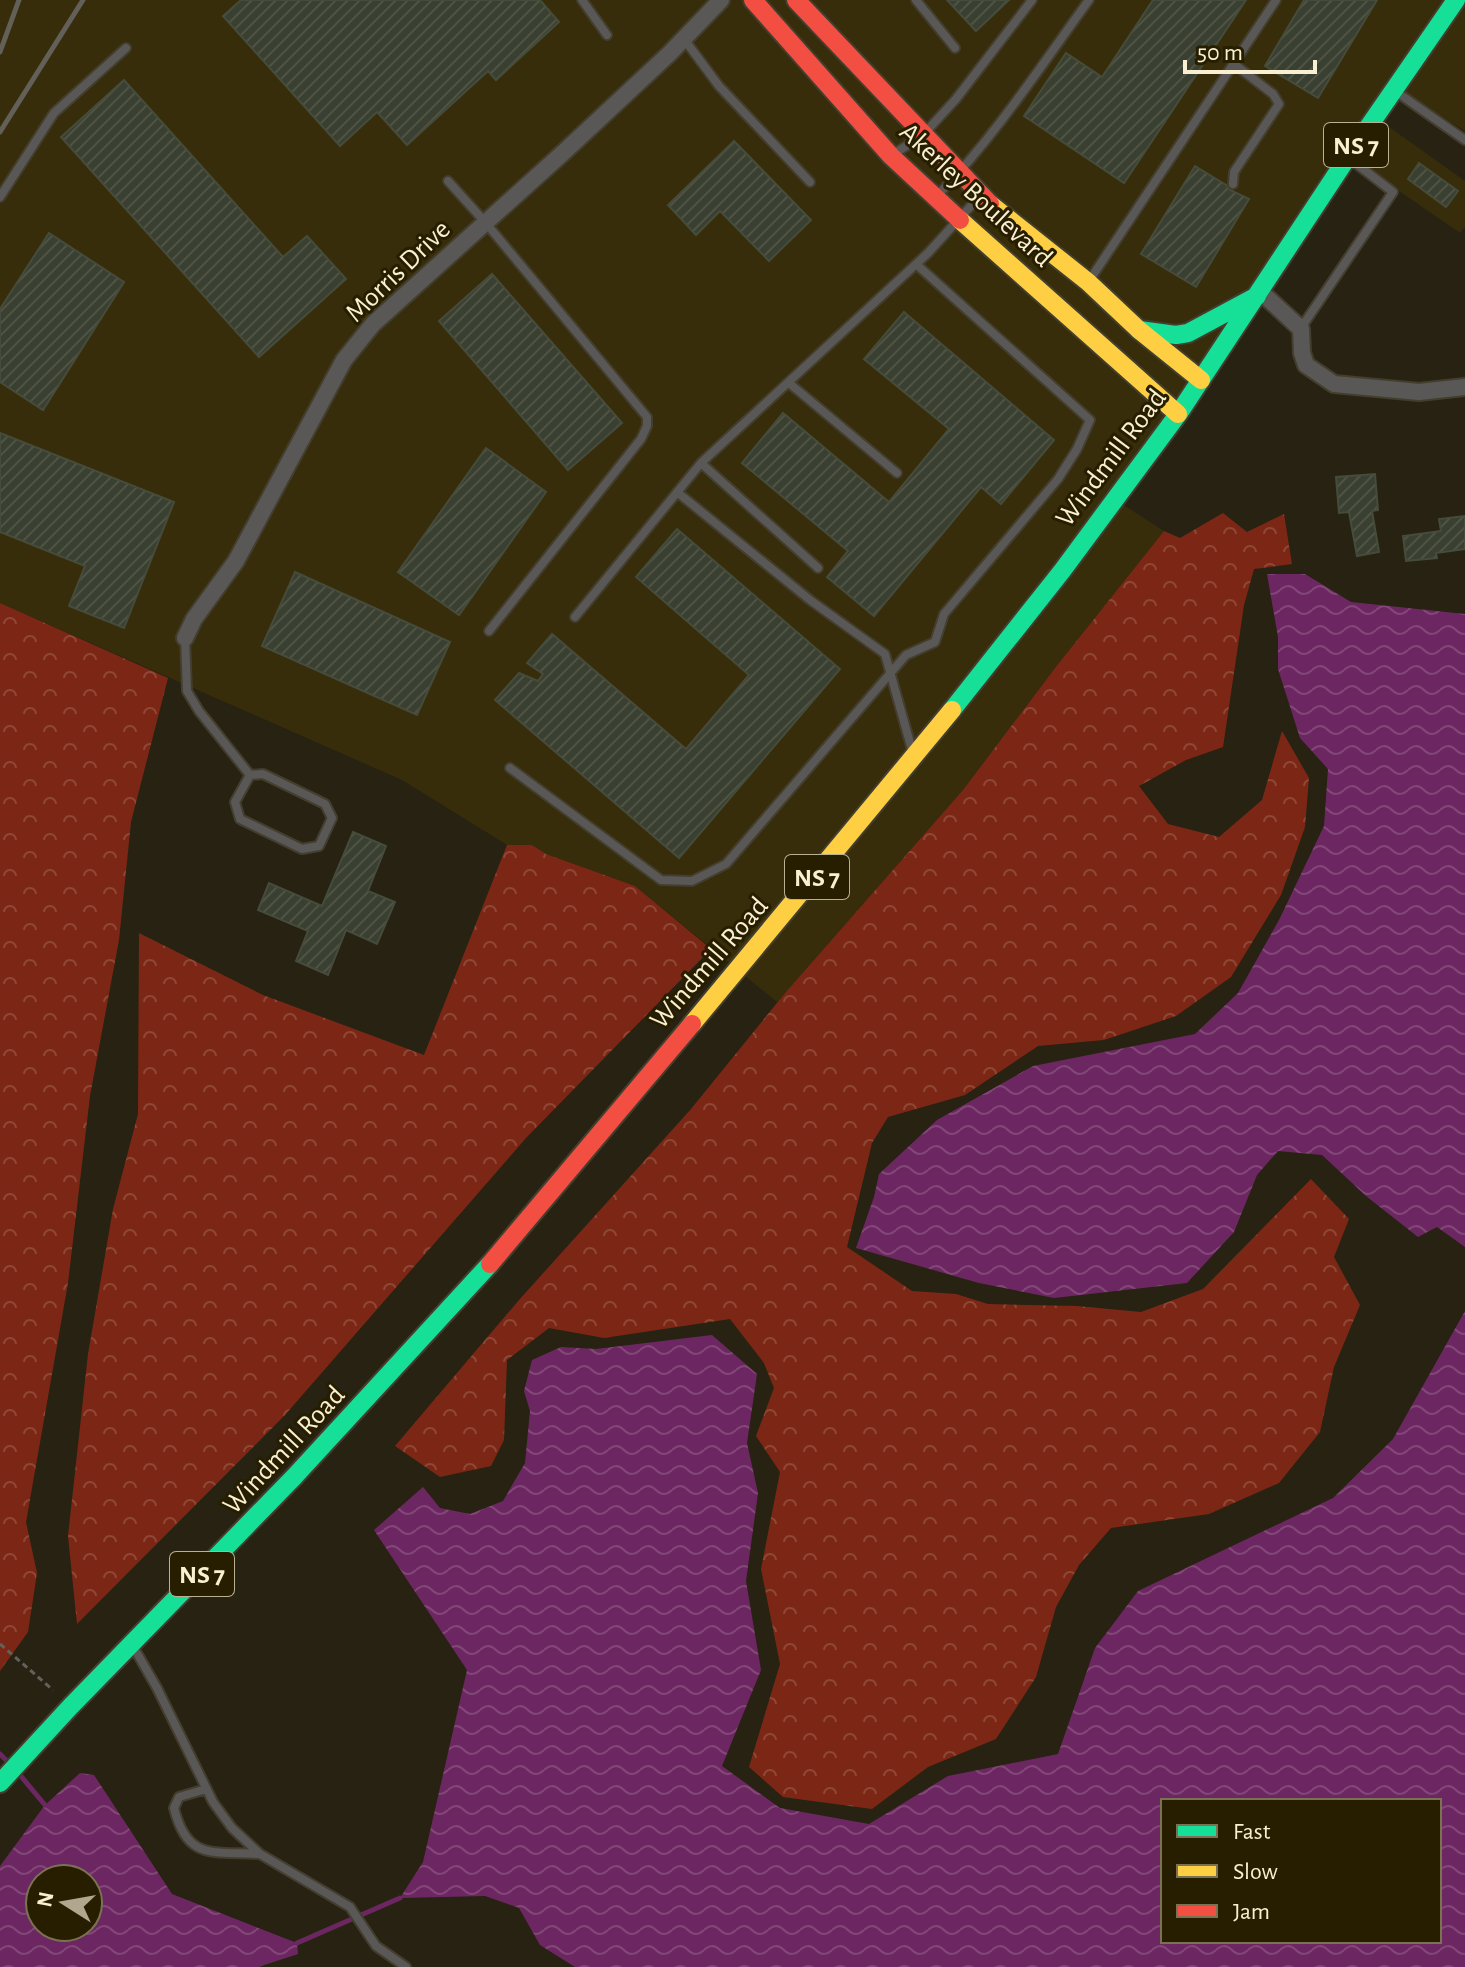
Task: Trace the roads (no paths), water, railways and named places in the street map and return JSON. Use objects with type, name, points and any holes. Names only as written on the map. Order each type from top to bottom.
[{"type":"main road","name":"Akerley Boulevard","points":[[753,0],[891,156],[1178,414]]},
{"type":"main road","name":"Akerley Boulevard","points":[[796,0],[980,196],[1088,282],[1139,330],[1201,380]]},
{"type":"main road","name":"Windmill Road","points":[[7,1769],[133,1646],[332,1439],[515,1235],[785,917],[977,680],[1178,414],[1262,293],[1347,157],[1423,53],[1456,0]]},
{"type":"main road","points":[[1139,330],[1176,335],[1188,333],[1262,293]]},
{"type":"street","name":"Morris Drive","points":[[185,638],[194,619],[236,561],[344,360],[386,311],[684,39],[721,0]]},
{"type":"street","points":[[1262,293],[1301,329],[1306,365],[1334,384],[1419,392],[1465,387]]},
{"type":"lane","points":[[582,0],[607,35]]},
{"type":"lane","points":[[916,0],[955,48]]},
{"type":"lane","points":[[891,156],[922,136],[956,99],[1032,0]]},
{"type":"lane","points":[[935,198],[958,174],[1016,100],[1089,0]]},
{"type":"lane","points":[[1088,282],[1276,0]]},
{"type":"lane","points":[[684,39],[719,86],[810,182]]},
{"type":"lane","points":[[0,197],[54,113],[126,48]]},
{"type":"lane","points":[[1233,184],[1234,172],[1279,104],[1273,94],[1234,64]]},
{"type":"lane","points":[[1394,90],[1465,140]]},
{"type":"lane","points":[[1301,329],[1393,192],[1347,157]]},
{"type":"lane","points":[[448,181],[647,417],[641,439],[489,631]]},
{"type":"lane","points":[[575,617],[701,463],[916,264],[960,221],[980,196]]},
{"type":"lane","points":[[510,768],[661,880],[692,881],[726,864],[906,655],[935,642],[944,614],[1058,479],[1090,420],[916,264]]},
{"type":"lane","points":[[789,383],[897,473]]},
{"type":"lane","points":[[701,463],[818,568]]},
{"type":"lane","points":[[677,492],[810,600],[885,654],[914,758]]},
{"type":"lane","points":[[185,638],[187,691],[250,775]]},
{"type":"lane","points":[[263,774],[325,804],[332,818],[319,846],[302,849],[240,819],[235,802],[250,775],[263,774]]},
{"type":"lane","points":[[133,1646],[206,1789],[232,1828],[260,1854],[350,1907],[376,1946],[406,1967]]},
{"type":"lane","points":[[206,1789],[179,1797],[174,1808],[179,1830],[191,1845],[203,1851],[260,1854]]},
{"type":"water","points":[[1267,574],[1305,574],[1351,602],[1465,614],[1465,1247],[1437,1227],[1418,1237],[1366,1196],[1322,1155],[1278,1151],[1257,1175],[1234,1232],[1187,1283],[1054,1298],[979,1283],[856,1248],[879,1174],[937,1120],[1033,1066],[1195,1034],[1238,993],[1279,920],[1324,826],[1328,769],[1300,738],[1278,669],[1278,637]]},
{"type":"water","points":[[1465,1311],[1465,1967],[575,1967],[540,1945],[519,1908],[485,1896],[400,1898],[423,1862],[467,1670],[374,1530],[423,1487],[440,1508],[470,1514],[503,1501],[525,1463],[530,1411],[524,1391],[532,1360],[561,1347],[596,1349],[712,1335],[757,1374],[747,1443],[758,1493],[746,1581],[761,1670],[722,1766],[780,1808],[869,1824],[948,1776],[1058,1754],[1095,1648],[1138,1591],[1333,1498],[1393,1439]]},
{"type":"water","points":[[80,1773],[94,1775],[172,1894],[297,1943],[298,1954],[258,1967],[0,1967],[0,1866],[45,1805]]},
{"type":"waterway","points":[[0,1754],[8,1762]]},
{"type":"waterway","points":[[20,1775],[45,1805]]},
{"type":"waterway","points":[[297,1943],[400,1898]]},
{"type":"railway","points":[[0,52],[19,0]]},
{"type":"railway","points":[[0,132],[83,0]]}]
